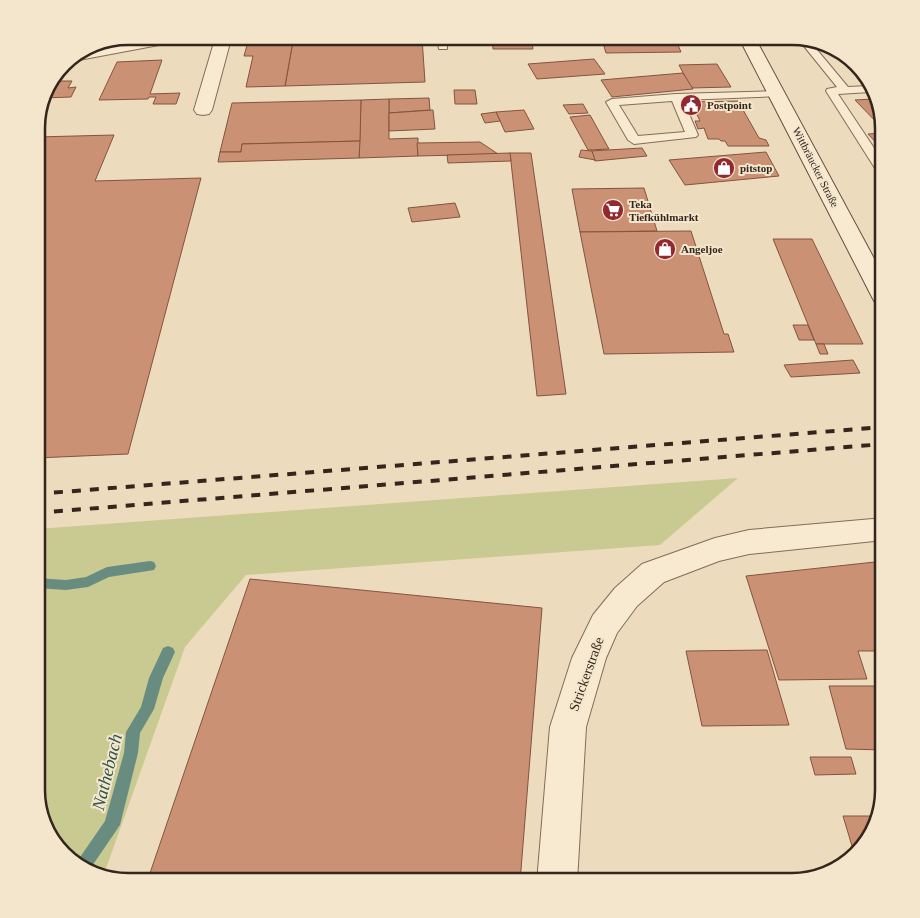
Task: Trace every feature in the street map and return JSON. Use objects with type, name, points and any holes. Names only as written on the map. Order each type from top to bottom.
[{"type":"street","points":[[94,52],[132,45]]},
{"type":"street","points":[[203,110],[220,45]]},
{"type":"street","name":"Wittbräucker Straße","points":[[751,45],[875,283]]},
{"type":"street","name":"Strickerstraße","points":[[558,873],[568,727],[589,658],[604,625],[626,597],[653,573],[715,550],[749,542],[875,530]]},
{"type":"lane","points":[[810,47],[845,90]]},
{"type":"lane","points":[[865,89],[831,91],[875,158]]},
{"type":"lane","points":[[676,97],[692,136],[634,140],[612,102],[676,97],[778,94]]},
{"type":"green space","points":[[738,478],[660,545],[246,575],[185,647],[106,870],[77,856],[66,845],[56,832],[49,817],[47,806],[45,790],[45,528]]},
{"type":"building","points":[[247,45],[292,45],[285,86],[246,87],[253,56],[244,56]]},
{"type":"building","points":[[292,45],[422,45],[425,82],[285,86]]},
{"type":"building","points":[[493,45],[532,45],[533,49],[493,49]]},
{"type":"building","points":[[604,45],[678,45],[681,52],[606,53]]},
{"type":"building","points":[[594,59],[605,74],[537,79],[528,64]]},
{"type":"building","points":[[162,60],[150,94],[180,93],[176,104],[153,104],[156,97],[149,97],[148,99],[99,100],[117,62]]},
{"type":"building","points":[[717,64],[731,87],[691,88],[679,65]]},
{"type":"building","points":[[683,73],[693,89],[612,97],[601,80]]},
{"type":"building","points":[[60,81],[72,81],[68,88],[76,87],[71,97],[51,98]]},
{"type":"building","points":[[454,90],[475,90],[477,104],[455,104]]},
{"type":"building","points":[[429,98],[430,110],[389,113],[389,99]]},
{"type":"building","points":[[389,99],[389,139],[418,138],[418,156],[359,158],[361,100]]},
{"type":"building","points":[[870,99],[874,120],[855,100]]},
{"type":"building","points":[[361,100],[360,141],[242,144],[241,152],[220,152],[232,103]]},
{"type":"building","points":[[738,101],[759,138],[766,140],[769,146],[728,146],[725,141],[708,139],[704,128],[698,129],[695,121],[700,121],[691,102]]},
{"type":"building","points":[[583,104],[588,113],[569,114],[563,105]]},
{"type":"building","points":[[433,110],[435,129],[389,131],[389,113]]},
{"type":"building","points":[[524,110],[534,129],[505,132],[496,112]]},
{"type":"building","points":[[496,112],[500,121],[485,123],[481,114]]},
{"type":"building","points":[[590,115],[609,149],[588,150],[570,117]]},
{"type":"building","points":[[868,134],[875,134],[875,142]]},
{"type":"building","points":[[114,135],[95,181],[201,178],[128,454],[45,458],[45,137]]},
{"type":"building","points":[[360,141],[359,158],[218,162],[220,152],[241,152],[242,144]]},
{"type":"building","points":[[480,142],[498,154],[418,156],[417,143]]},
{"type":"building","points":[[642,148],[647,156],[595,161],[590,151]]},
{"type":"building","points":[[581,150],[592,151],[595,160],[579,157]]},
{"type":"building","name":"pitstop","points":[[766,152],[779,176],[685,185],[669,160]]},
{"type":"building","points":[[510,153],[531,153],[566,394],[537,396]]},
{"type":"building","points":[[510,153],[511,161],[448,163],[447,155]]},
{"type":"building","name":"Teka Tiefkühlmarkt","points":[[644,188],[657,231],[580,232],[572,189]]},
{"type":"building","points":[[455,203],[460,217],[412,222],[408,208]]},
{"type":"building","points":[[691,231],[724,334],[728,334],[734,352],[604,354],[580,232]]},
{"type":"building","points":[[773,239],[812,239],[863,344],[816,344]]},
{"type":"building","points":[[793,325],[808,325],[814,340],[799,340]]},
{"type":"building","points":[[816,344],[824,344],[828,354],[820,354]]},
{"type":"building","points":[[853,360],[860,373],[791,377],[784,365]]},
{"type":"building","points":[[875,562],[875,651],[858,651],[867,679],[779,680],[746,576]]},
{"type":"building","points":[[250,579],[542,608],[521,873],[150,873]]},
{"type":"building","points":[[767,650],[789,725],[702,726],[686,651]]},
{"type":"building","points":[[829,686],[875,686],[875,750],[846,749]]},
{"type":"building","points":[[810,757],[851,757],[856,774],[815,775]]},
{"type":"building","points":[[843,816],[871,816],[858,841],[852,847]]},
{"type":"waterway","name":"Nathebach","points":[[45,584],[66,585],[88,582],[107,572],[150,566]]},
{"type":"waterway","name":"Nathebach","points":[[86,861],[112,825],[131,753],[133,732],[147,709],[156,678],[168,652]]},
{"type":"railway","points":[[45,493],[875,428]]},
{"type":"railway","points":[[45,512],[875,445]]},
{"type":"place","name":"Postpoint","points":[[691,105]]},
{"type":"place","name":"pitstop","points":[[724,168]]},
{"type":"place","name":"Teka Tiefkühlmarkt","points":[[613,210]]},
{"type":"place","name":"Angeljoe","points":[[665,249]]}]
